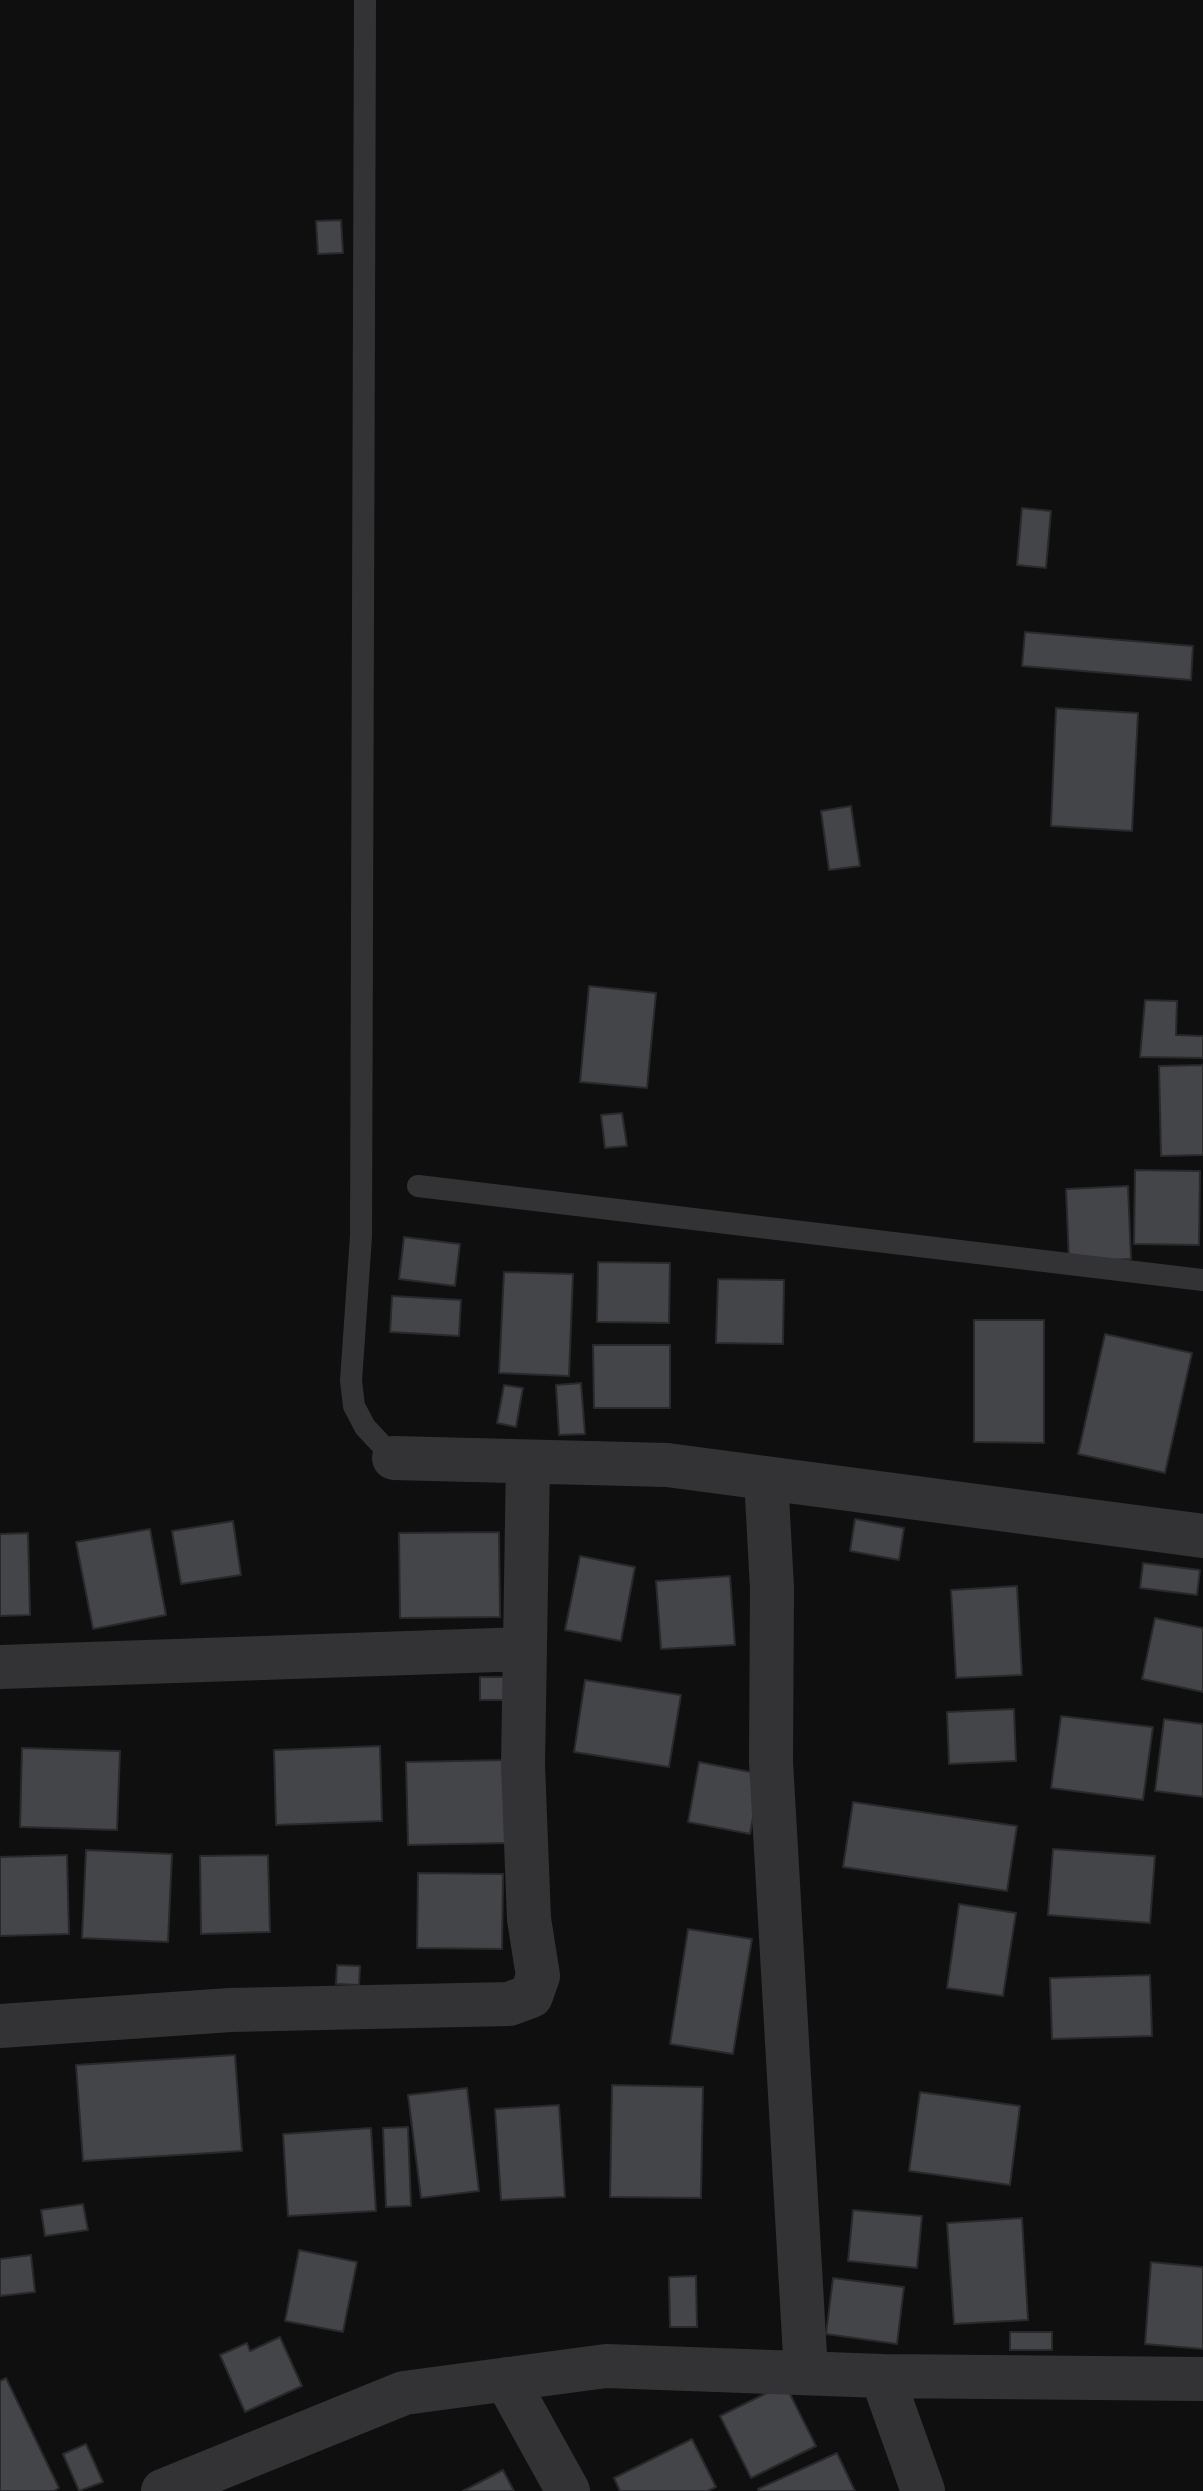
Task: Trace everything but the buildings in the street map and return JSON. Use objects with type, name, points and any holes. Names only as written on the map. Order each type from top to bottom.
[{"type":"street","points":[[394,1458],[667,1465],[1203,1536]]},
{"type":"street","points":[[0,2026],[230,2010],[509,2004],[531,1996],[538,1976],[529,1919],[523,1780],[528,1462]]},
{"type":"street","points":[[766,1478],[772,1588],[771,1762],[806,2373]]},
{"type":"street","points":[[0,1667],[525,1649]]},
{"type":"street","points":[[163,2491],[404,2393],[606,2366],[882,2376],[1203,2379]]},
{"type":"street","points":[[882,2376],[923,2491]]},
{"type":"street","points":[[506,2379],[568,2491]]},
{"type":"lane","points":[[365,0],[361,1236],[351,1381],[354,1406],[365,1427],[394,1458]]},
{"type":"lane","points":[[418,1186],[1203,1280]]}]
